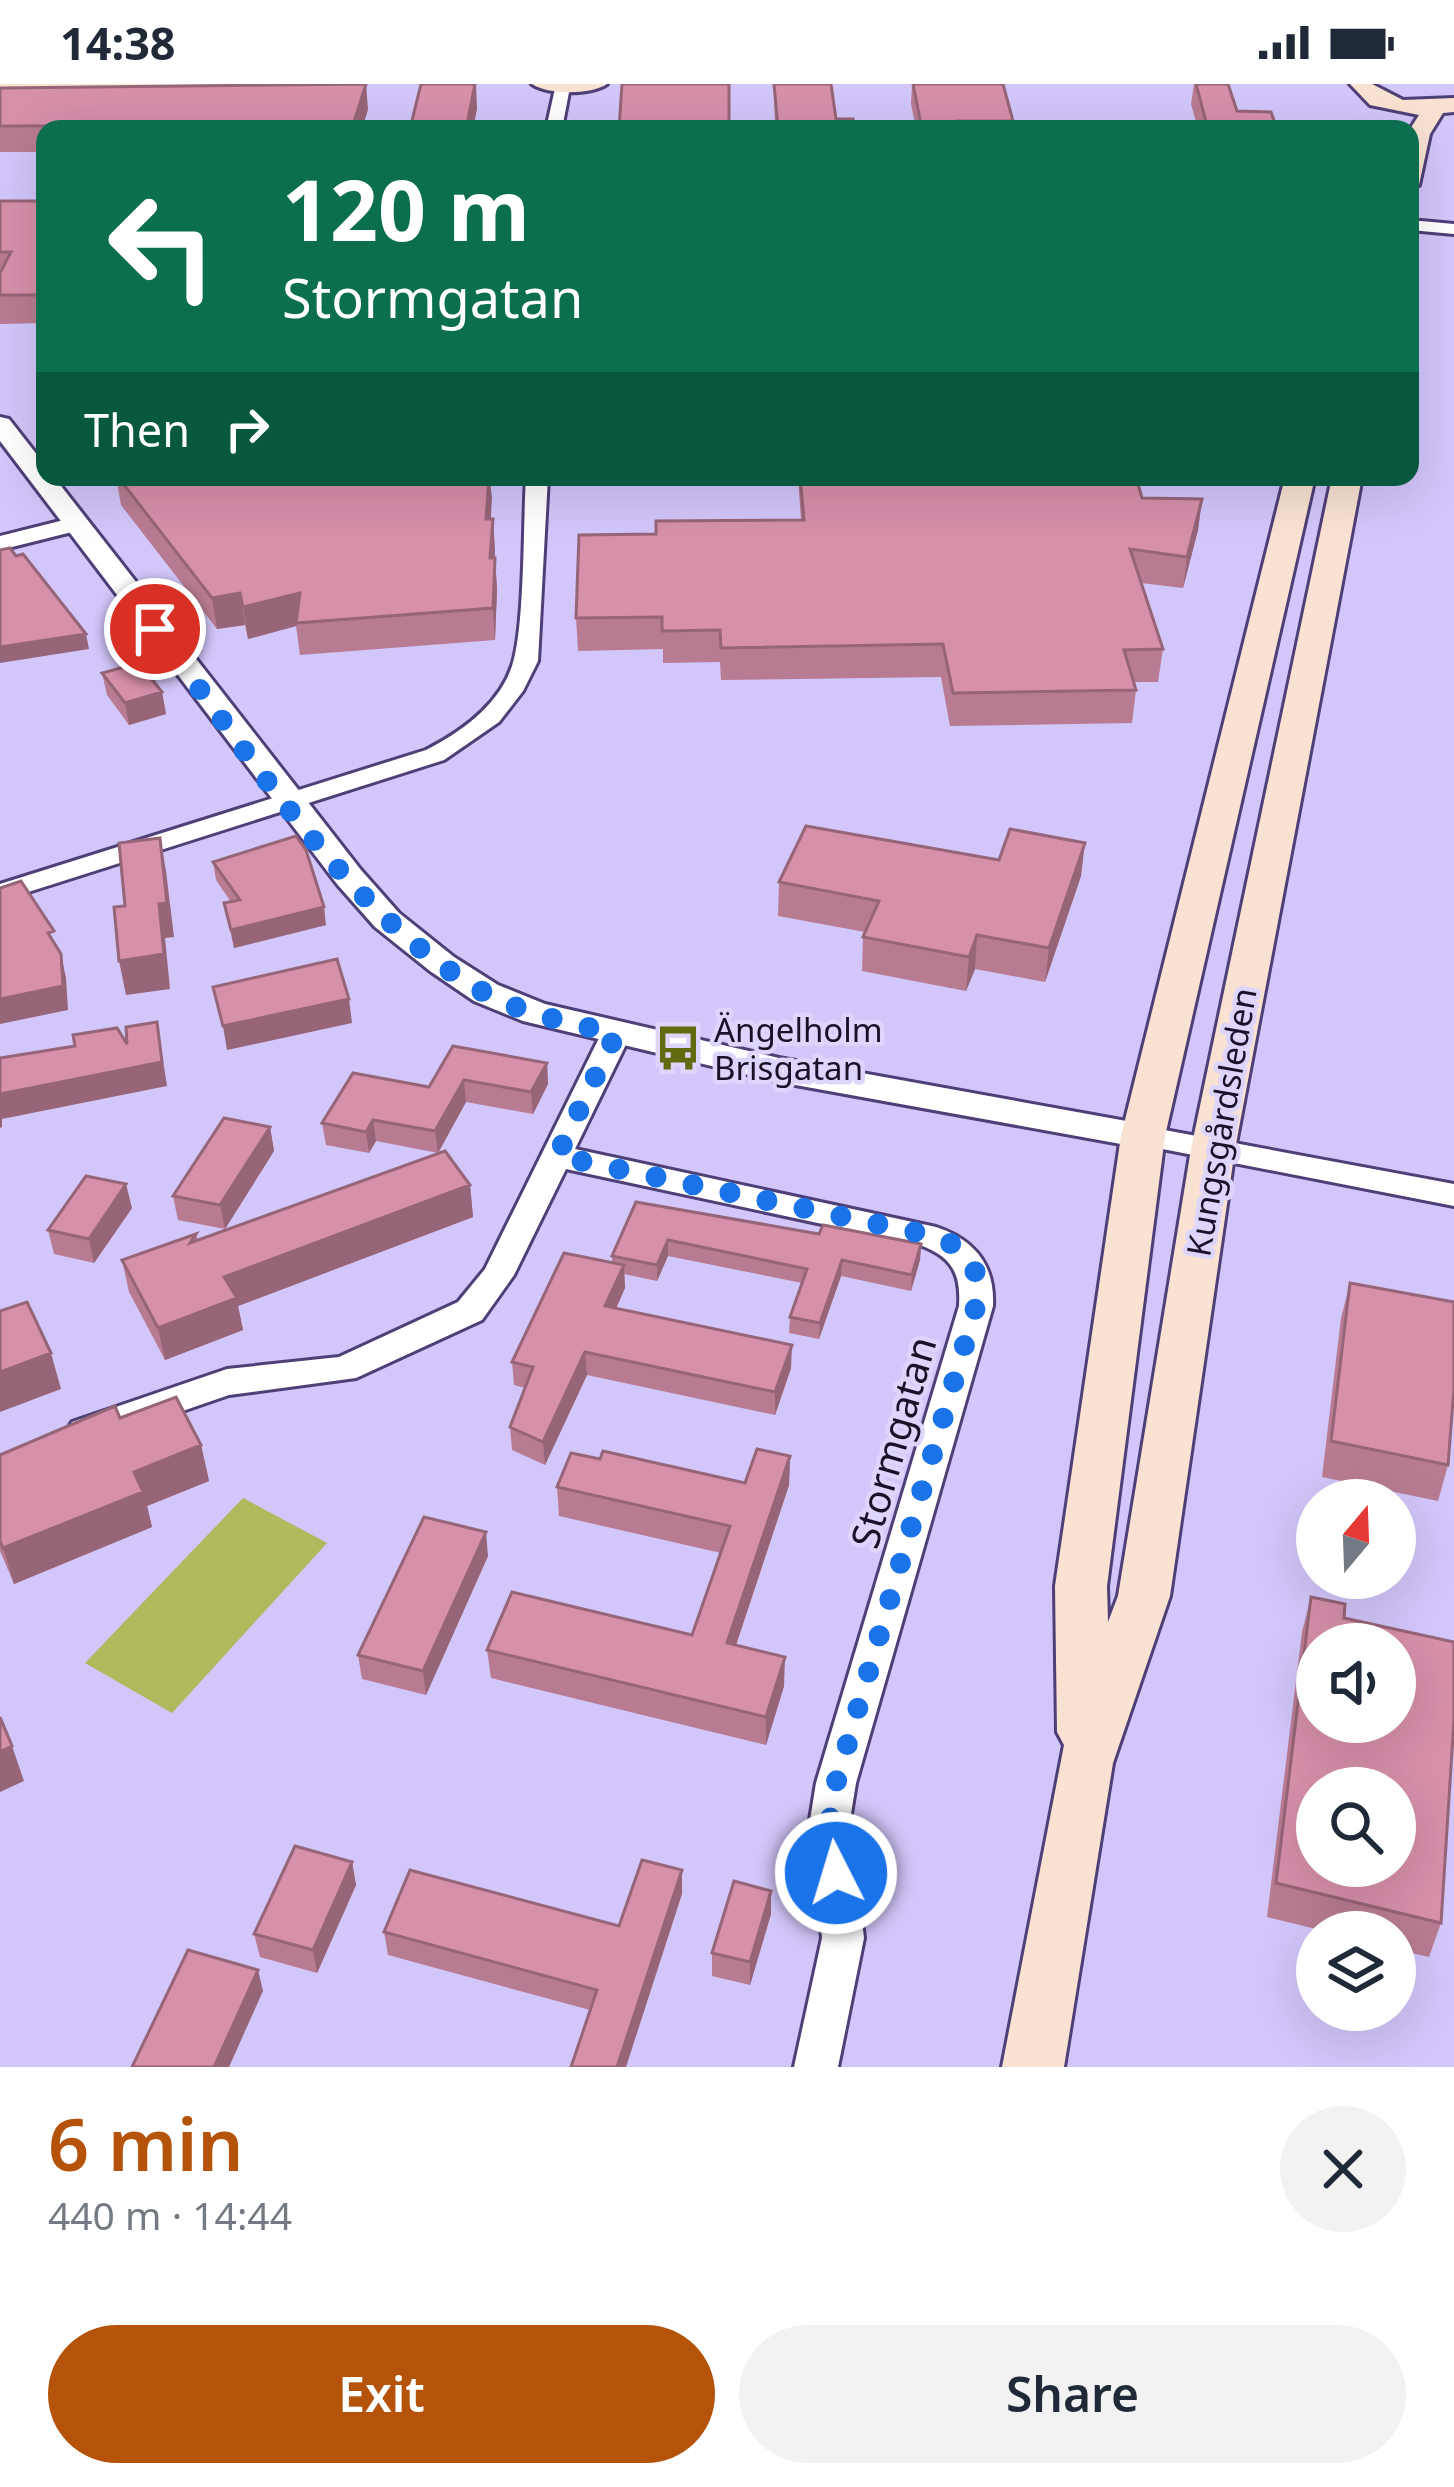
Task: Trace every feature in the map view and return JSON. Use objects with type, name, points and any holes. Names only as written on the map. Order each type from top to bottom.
[{"type":"main road","points":[[0,88],[287,84]]},
{"type":"main road","points":[[553,86],[596,84]]},
{"type":"main road","points":[[1326,84],[1445,106]]},
{"type":"main road","points":[[1419,133],[1445,106]]},
{"type":"main road","name":"Kungsgårdsleden","points":[[1085,1763],[1081,1586],[1143,1136],[1298,486]]},
{"type":"main road","name":"Kungsgårdsleden","points":[[1033,2067],[1085,1763],[1144,1596],[1213,1149],[1345,486]]},
{"type":"street","points":[[553,86],[554,120]]},
{"type":"street","points":[[1419,226],[1454,229]]},
{"type":"street","points":[[0,424],[36,471]]},
{"type":"street","points":[[47,486],[288,804],[387,920],[442,964],[510,1004],[616,1034],[1454,1195]]},
{"type":"street","points":[[0,893],[452,748],[510,694],[526,662],[536,486]]},
{"type":"street","points":[[0,543],[76,524]]},
{"type":"street","points":[[43,1448],[203,1388],[344,1370],[459,1319],[490,1289],[616,1034]]},
{"type":"street","name":"Stormgatan","points":[[557,1156],[925,1234],[952,1244],[975,1270],[976,1306],[836,1783],[830,1820],[843,1938],[817,2067]]},
{"type":"green space","points":[[243,1498],[327,1543],[172,1713],[85,1663]]},
{"type":"building","points":[[366,84],[355,120],[36,120],[36,126],[0,126],[0,88]]},
{"type":"building","points":[[421,84],[475,84],[468,120],[412,120]]},
{"type":"building","points":[[622,84],[729,84],[729,120],[620,120]]},
{"type":"building","points":[[774,84],[831,84],[836,119],[853,120],[777,120]]},
{"type":"building","points":[[913,84],[1003,84],[1013,120],[920,120]]},
{"type":"building","points":[[1196,84],[1228,84],[1237,111],[1271,112],[1274,120],[1206,120]]},
{"type":"building","points":[[0,201],[36,201],[36,295],[0,295],[0,273],[11,252],[0,252]]},
{"type":"building","points":[[125,486],[488,486],[486,519],[493,519],[490,558],[495,558],[493,608],[296,623],[300,593],[243,607],[240,593],[212,598]]},
{"type":"building","points":[[801,486],[1139,486],[1142,498],[1202,499],[1187,557],[1130,549],[1163,649],[1124,650],[1136,690],[953,693],[943,644],[721,648],[720,630],[662,631],[662,617],[576,618],[579,535],[656,534],[656,521],[804,520]]},
{"type":"building","points":[[10,548],[16,556],[23,554],[86,634],[0,647],[0,550]]},
{"type":"building","points":[[139,663],[162,692],[125,703],[102,673]]},
{"type":"building","points":[[806,826],[999,860],[1010,829],[1085,843],[1049,948],[977,935],[969,957],[863,937],[879,901],[779,882]]},
{"type":"building","points":[[296,836],[306,850],[324,907],[231,930],[224,903],[240,900],[213,862]]},
{"type":"building","points":[[160,838],[167,903],[159,904],[164,954],[119,961],[114,907],[125,906],[119,843]]},
{"type":"building","points":[[21,881],[54,931],[48,933],[61,954],[63,986],[0,999],[0,888]]},
{"type":"building","points":[[337,959],[349,999],[223,1026],[213,987]]},
{"type":"building","points":[[157,1022],[162,1062],[0,1094],[0,1058],[75,1046],[73,1035],[117,1028],[127,1044],[126,1027]]},
{"type":"building","points":[[453,1046],[547,1063],[531,1092],[464,1080],[435,1131],[373,1120],[366,1132],[322,1123],[353,1073],[429,1087]]},
{"type":"building","points":[[224,1118],[270,1127],[220,1205],[173,1196]]},
{"type":"building","points":[[445,1151],[470,1185],[224,1277],[237,1298],[158,1328],[122,1260],[196,1234],[190,1243]]},
{"type":"building","points":[[86,1176],[126,1184],[89,1239],[48,1230]]},
{"type":"building","points":[[636,1202],[819,1234],[823,1225],[921,1244],[912,1275],[842,1260],[820,1323],[790,1317],[807,1269],[668,1240],[657,1265],[612,1256]]},
{"type":"building","points":[[564,1253],[624,1265],[605,1306],[792,1345],[775,1392],[585,1352],[543,1442],[510,1427],[533,1367],[512,1362]]},
{"type":"building","points":[[1350,1283],[1454,1302],[1448,1465],[1331,1441]]},
{"type":"building","points":[[27,1302],[51,1353],[0,1372],[0,1311]]},
{"type":"building","points":[[176,1397],[201,1445],[134,1472],[143,1492],[3,1548],[0,1455],[115,1406],[120,1418]]},
{"type":"building","points":[[757,1449],[790,1456],[727,1643],[785,1657],[766,1717],[487,1650],[512,1592],[692,1635],[730,1526],[557,1487],[571,1453],[600,1459],[603,1451],[745,1483]]},
{"type":"building","points":[[424,1517],[486,1532],[423,1671],[358,1655]]},
{"type":"building","points":[[1311,1599],[1345,1604],[1344,1618],[1367,1623],[1308,1623]]},
{"type":"building","points":[[1416,1634],[1454,1642],[1454,1720],[1441,1923],[1416,1917],[1416,1911],[1392,1911],[1276,1883],[1296,1720],[1296,1743],[1416,1743]]},
{"type":"building","points":[[0,1717],[12,1746],[0,1752]]},
{"type":"building","points":[[295,1846],[352,1862],[313,1950],[254,1934]]},
{"type":"building","points":[[642,1860],[682,1870],[617,2067],[571,2067],[597,1990],[384,1932],[410,1870],[619,1926]]},
{"type":"building","points":[[734,1881],[771,1891],[750,1962],[712,1953]]},
{"type":"building","points":[[188,1950],[258,1970],[214,2067],[132,2067]]},
{"type":"place","name":"Ängelholm Brisgatan","points":[[678,1048]]},
{"type":"route","points":[[155,629],[288,804],[387,920],[486,993],[535,1013],[616,1034],[557,1156],[925,1234],[952,1244],[969,1259],[978,1281],[976,1306],[836,1783],[830,1820],[836,1873]]}]
